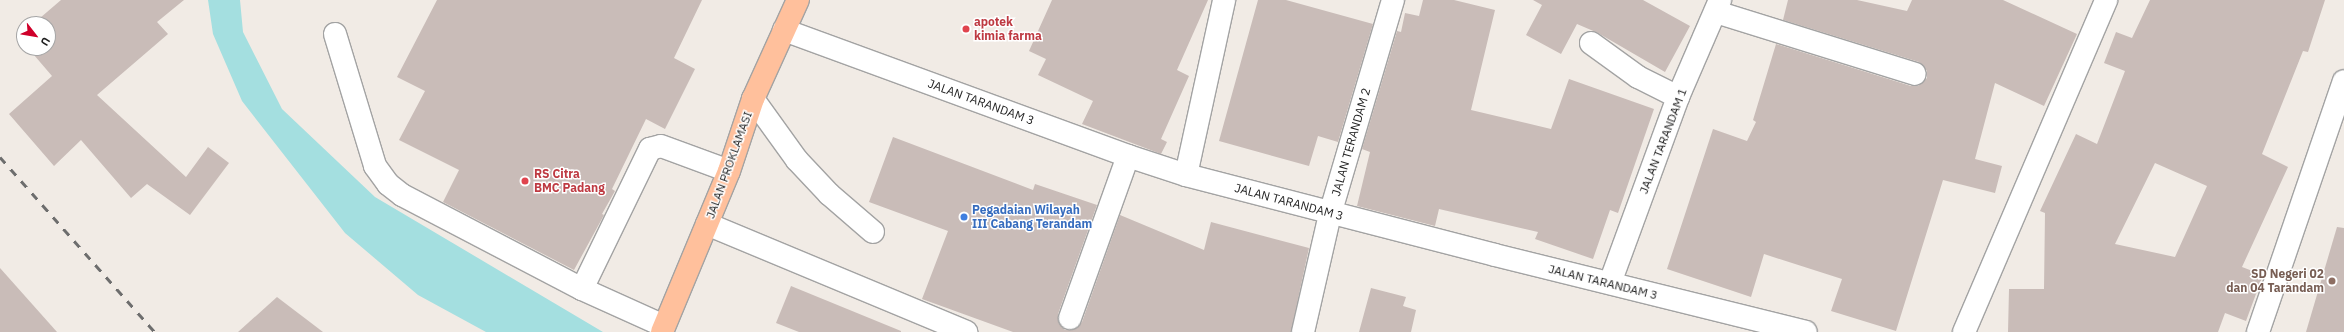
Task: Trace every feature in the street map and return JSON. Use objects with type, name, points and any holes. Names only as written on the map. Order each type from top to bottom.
[{"type":"main road","name":"JALAN PROKLAMASI","points":[[663,329],[729,171],[753,99],[798,0]]},
{"type":"street","points":[[1186,175],[1224,0]]},
{"type":"street","name":"JALAN TERANDAM 2","points":[[1303,332],[1330,214],[1393,0]]},
{"type":"street","points":[[1964,332],[2106,0]]},
{"type":"street","points":[[1718,6],[1915,74]]},
{"type":"street","name":"JALAN TARANDAM 1","points":[[1610,283],[1678,97],[1718,6]]},
{"type":"street","name":"JALAN TARANDAM 3","points":[[784,30],[1128,156],[1186,175],[1330,214],[1806,332]]},
{"type":"street","points":[[335,34],[375,166],[388,184],[402,195],[582,289],[663,329]]},
{"type":"street","points":[[1591,43],[1638,77],[1678,97]]},
{"type":"street","points":[[2258,332],[2344,81]]},
{"type":"street","points":[[753,99],[797,160],[829,194],[873,232]]},
{"type":"street","points":[[582,289],[650,149],[661,146],[729,171]]},
{"type":"street","points":[[1070,318],[1128,156]]},
{"type":"street","points":[[707,224],[966,332]]},
{"type":"water","points":[[208,0],[240,0],[243,32],[282,109],[375,197],[603,332],[486,332],[418,295],[345,233],[242,101],[213,34]]},
{"type":"building","points":[[61,0],[184,0],[157,22],[168,34],[97,95],[186,177],[208,147],[229,163],[190,215],[147,184],[131,198],[81,140],[54,166],[9,114],[52,76],[35,56],[56,56],[56,16],[42,16]]},
{"type":"building","points":[[437,0],[702,0],[674,58],[695,69],[665,129],[646,119],[612,189],[615,191],[602,214],[604,215],[574,270],[443,202],[459,170],[399,140],[425,91],[397,77]]},
{"type":"building","points":[[1052,0],[1208,0],[1177,70],[1189,76],[1161,139],[1167,142],[1161,154],[1082,124],[1093,101],[1038,75],[1046,59],[1029,51]]},
{"type":"building","points":[[1258,0],[1286,0],[1373,24],[1338,142],[1318,136],[1309,166],[1219,141]]},
{"type":"building","points":[[1423,0],[1454,0],[1495,10],[1471,110],[1551,129],[1569,79],[1654,109],[1618,213],[1610,210],[1593,259],[1535,239],[1538,232],[1439,209],[1435,226],[1357,206],[1370,152],[1362,149],[1397,31],[1401,32],[1405,13],[1419,16]]},
{"type":"building","points":[[1533,0],[1643,0],[1690,26],[1665,72],[1598,33],[1577,24],[1561,54],[1526,35],[1542,5]]},
{"type":"building","points":[[1788,0],[1857,0],[1907,11],[1912,0],[2003,0],[2077,34],[2044,106],[1995,83],[1975,159],[2002,166],[1995,193],[1943,180],[1896,331],[1831,311],[1842,279],[1764,254],[1751,297],[1667,269],[1713,129],[1747,141],[1756,122],[1753,120],[1776,44],[1911,86],[1918,86],[1927,78],[1927,71],[1919,62],[1783,20]]},
{"type":"building","points":[[2150,0],[2325,0],[2308,52],[2303,51],[2262,154],[2288,167],[2242,267],[2263,275],[2246,321],[2225,313],[2218,332],[2008,332],[2009,289],[2044,289],[2045,213],[2040,211],[2076,134],[2097,144],[2125,71],[2104,63],[2116,32],[2132,38]],"holes":[[[2155,163],[2207,186],[2175,257],[2115,244]]]},
{"type":"building","points":[[893,137],[1033,190],[1035,184],[1097,205],[1058,314],[1058,321],[1065,330],[1073,330],[1082,322],[1120,215],[1204,250],[1211,222],[1309,248],[1291,332],[1013,332],[922,299],[948,231],[869,202]]},
{"type":"building","name":"SD Negeri 02 dan 04 Tarandam","points":[[2337,227],[2344,228],[2344,332],[2306,332]]},
{"type":"building","points":[[0,268],[57,332],[0,332]]},
{"type":"building","points":[[791,286],[901,332],[799,332],[776,323]]},
{"type":"building","points":[[1371,288],[1406,297],[1403,306],[1416,310],[1411,332],[1359,332]]},
{"type":"building","points":[[277,297],[323,332],[238,332]]},
{"type":"railway","points":[[0,157],[155,332]]},
{"type":"place","name":"apotek kimia farma","points":[[966,29]]},
{"type":"place","name":"RS Citra BMC Padang","points":[[525,181]]},
{"type":"place","name":"Pegadaian Wilayah III Cabang Terandam","points":[[964,217]]},
{"type":"place","name":"SD Negeri 02 dan 04 Tarandam","points":[[2332,281]]}]
